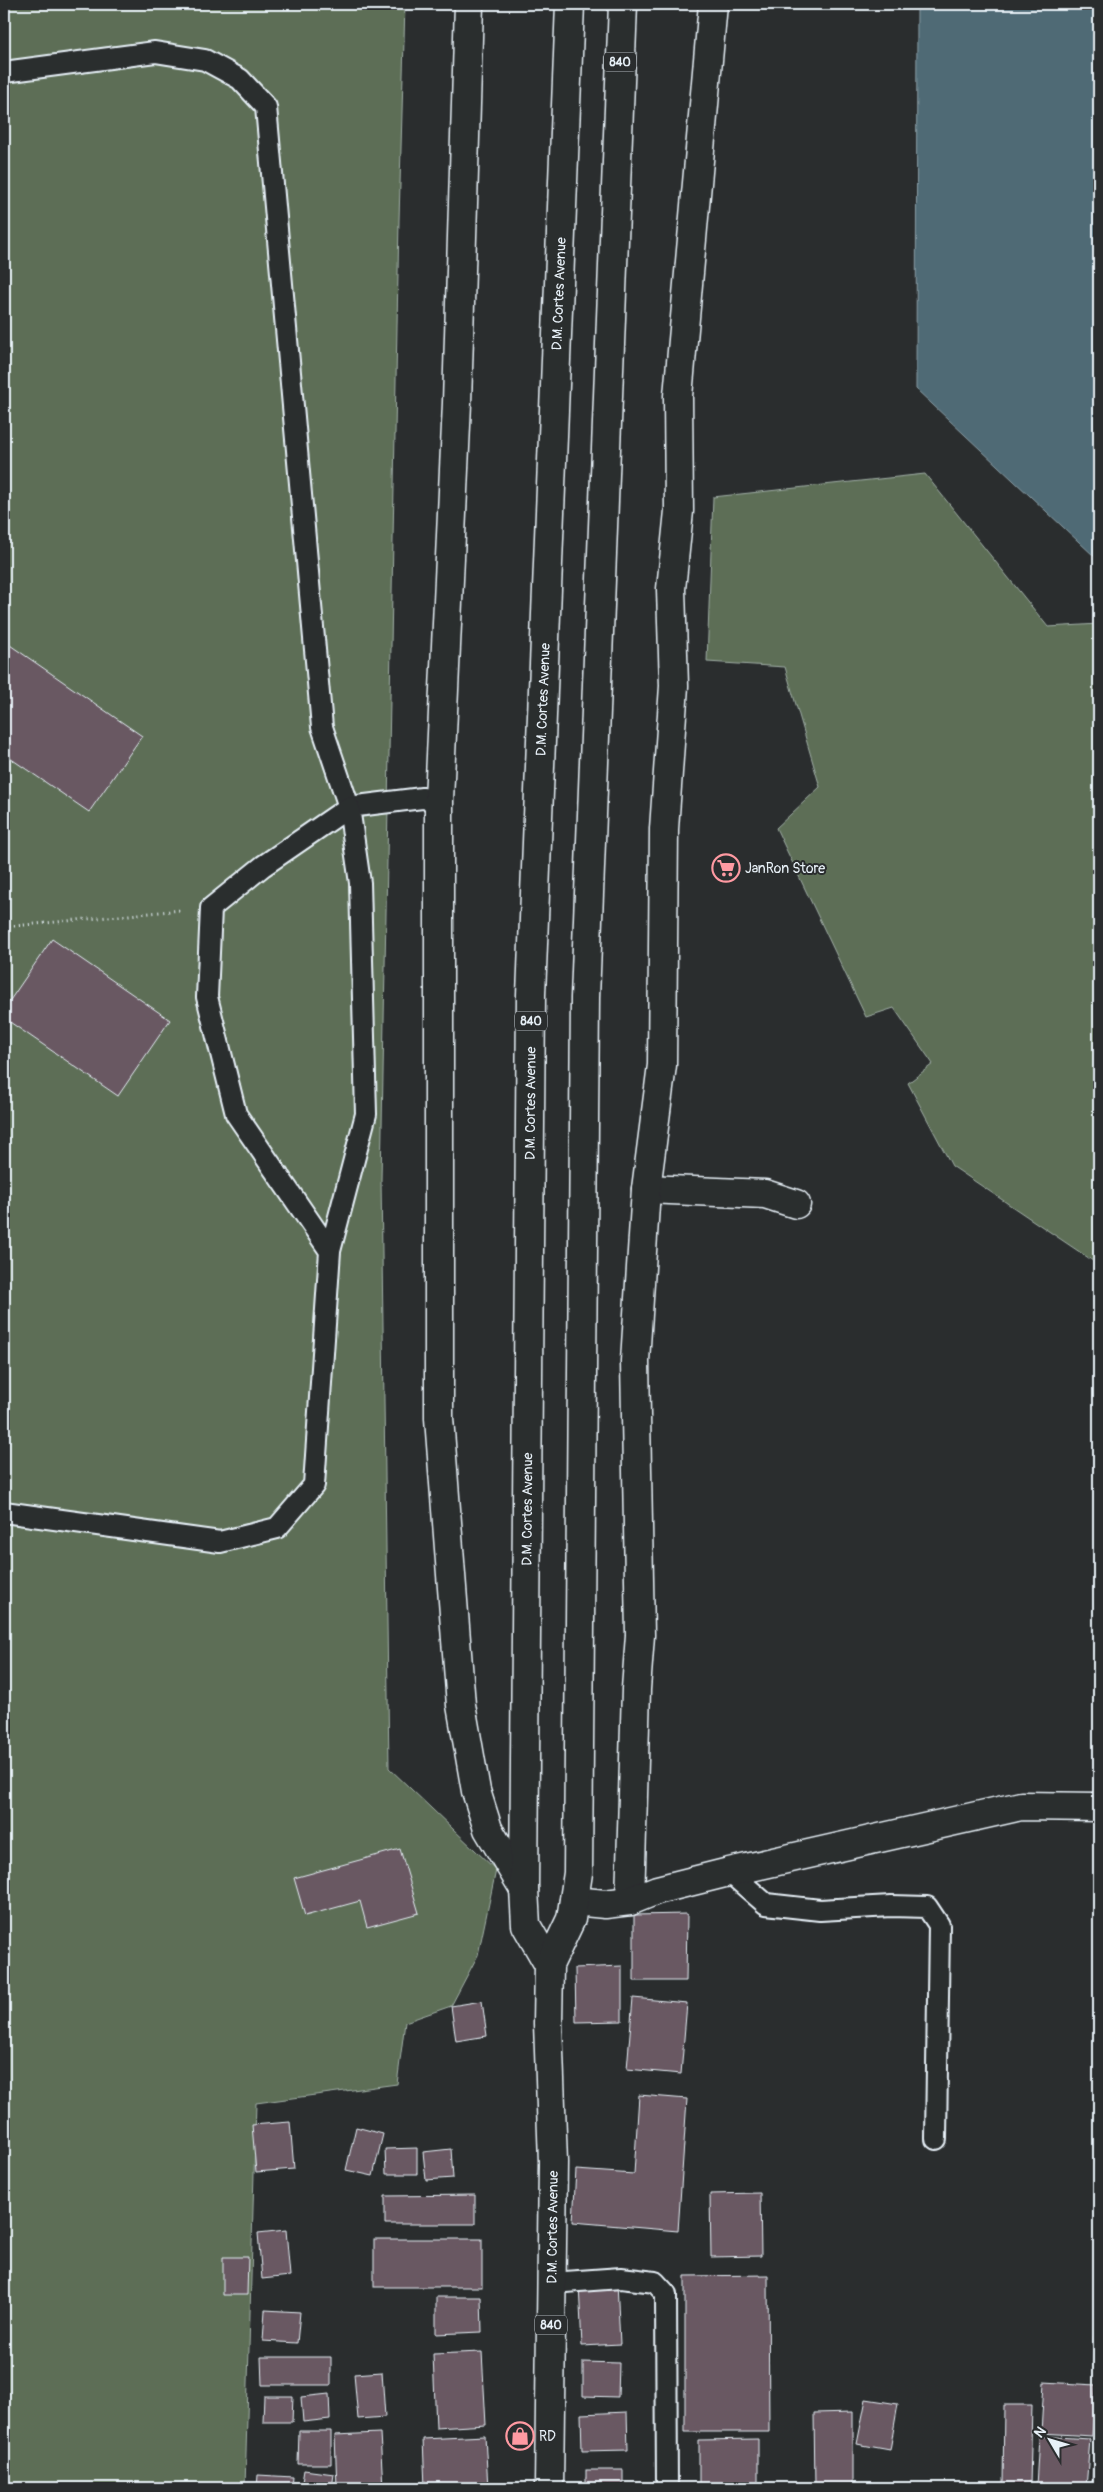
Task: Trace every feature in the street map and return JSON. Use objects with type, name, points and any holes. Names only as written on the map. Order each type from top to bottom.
[{"type":"main road","points":[[468,4],[458,393],[439,800],[440,1418],[461,1705],[476,1791],[488,1829],[524,1889]]},
{"type":"main road","name":"D.M. Cortes Avenue","points":[[549,1965],[526,1925],[524,1889],[531,995],[570,4]]},
{"type":"main road","name":"D.M. Cortes Avenue","points":[[549,2488],[553,2162],[548,2023],[549,1965],[571,1920],[578,1863],[584,998],[623,4]]},
{"type":"main road","points":[[630,1901],[636,1689],[640,1635],[635,1361],[646,1189],[662,1065],[664,829],[674,686],[671,589],[679,511],[678,396],[714,4]]},
{"type":"main road","points":[[646,1189],[764,1194],[796,1204]]},
{"type":"main road","points":[[574,1902],[605,1904],[630,1901],[657,1890],[728,1872],[1021,1806],[1099,1807]]},
{"type":"lane","points":[[4,72],[155,52],[205,60],[240,79],[266,108],[322,727],[349,807],[360,883],[366,1114],[330,1251],[314,1484],[277,1528],[220,1542],[4,1512]]},
{"type":"lane","points":[[330,1251],[236,1114],[207,997],[211,908],[263,866],[349,807],[422,798],[439,800]]},
{"type":"lane","points":[[728,1872],[766,1904],[820,1910],[891,1906],[926,1907],[939,1925],[936,2139]]},
{"type":"lane","points":[[551,2283],[621,2278],[655,2282],[666,2294],[667,2488]]},
{"type":"path","points":[[4,927],[211,908]]},
{"type":"green space","points":[[4,4],[405,4],[399,220],[381,1180],[389,1768],[496,1870],[478,1955],[451,2006],[405,2022],[397,2084],[256,2103],[245,2488],[4,2488]]},
{"type":"green space","points":[[925,474],[1048,627],[1099,624],[1099,1265],[952,1166],[908,1083],[933,1064],[894,1008],[866,1017],[776,828],[820,787],[785,667],[707,662],[713,497]]},
{"type":"water","points":[[917,4],[1099,4],[1099,555],[1095,557],[916,389]]},
{"type":"building","points":[[4,641],[142,736],[89,812],[4,754]]},
{"type":"building","points":[[52,939],[170,1020],[118,1096],[4,1018],[4,1009]]},
{"type":"building","points":[[400,1849],[419,1913],[367,1927],[360,1901],[305,1916],[294,1878]]},
{"type":"building","points":[[687,1914],[686,1981],[634,1981],[634,1915]]},
{"type":"building","points":[[622,1966],[622,2021],[576,2022],[575,1968]]},
{"type":"building","points":[[633,1998],[687,2003],[681,2074],[627,2069]]},
{"type":"building","points":[[482,2001],[487,2036],[456,2041],[451,2006]]},
{"type":"building","points":[[639,2095],[687,2099],[678,2231],[573,2222],[576,2170],[634,2174]]},
{"type":"building","points":[[290,2122],[294,2169],[256,2172],[252,2125]]},
{"type":"building","points":[[356,2127],[383,2134],[373,2176],[346,2170]]},
{"type":"building","points":[[417,2148],[417,2174],[386,2174],[385,2149]]},
{"type":"building","points":[[451,2149],[453,2178],[426,2180],[423,2152]]},
{"type":"building","points":[[760,2193],[761,2256],[711,2257],[710,2194]]},
{"type":"building","points":[[475,2195],[475,2224],[385,2224],[385,2196]]},
{"type":"building","points":[[286,2230],[290,2276],[262,2279],[258,2233]]},
{"type":"building","points":[[374,2239],[482,2239],[482,2287],[374,2287]]},
{"type":"building","points":[[223,2257],[248,2257],[247,2295],[223,2295]]},
{"type":"building","points":[[768,2275],[769,2432],[685,2432],[685,2276]]},
{"type":"building","points":[[617,2282],[620,2344],[582,2346],[579,2285]]},
{"type":"building","points":[[436,2297],[481,2297],[482,2332],[436,2334]]},
{"type":"building","points":[[265,2310],[300,2312],[297,2343],[263,2341]]},
{"type":"building","points":[[1094,2336],[1099,2336],[1099,2365],[1093,2364]]},
{"type":"building","points":[[482,2352],[486,2425],[436,2428],[433,2354]]},
{"type":"building","points":[[261,2357],[331,2357],[331,2385],[262,2385]]},
{"type":"building","points":[[583,2362],[619,2363],[618,2397],[583,2396]]},
{"type":"building","points":[[382,2372],[385,2417],[358,2419],[354,2374]]},
{"type":"building","points":[[1044,2382],[1096,2385],[1092,2436],[1041,2433]]},
{"type":"building","points":[[329,2394],[330,2419],[303,2422],[301,2397]]},
{"type":"building","points":[[264,2396],[293,2396],[292,2422],[263,2422]]},
{"type":"building","points":[[866,2399],[898,2404],[890,2450],[857,2444]]},
{"type":"building","points":[[1004,2405],[1032,2405],[1030,2485],[1003,2485]]},
{"type":"building","points":[[627,2412],[628,2450],[582,2451],[581,2414]]},
{"type":"building","points":[[853,2412],[853,2485],[815,2486],[814,2413]]},
{"type":"building","points":[[1096,2423],[1099,2423],[1099,2485],[1092,2485]]},
{"type":"building","points":[[299,2431],[331,2431],[331,2464],[298,2464]]},
{"type":"building","points":[[380,2433],[383,2488],[337,2488],[335,2435]]},
{"type":"building","points":[[485,2436],[488,2488],[425,2488],[423,2439]]},
{"type":"building","points":[[1039,2436],[1090,2439],[1086,2488],[1036,2486]]},
{"type":"building","points":[[758,2439],[758,2488],[699,2488],[699,2440]]},
{"type":"building","points":[[304,2470],[334,2474],[332,2488],[301,2488]]},
{"type":"building","points":[[586,2470],[623,2470],[623,2488],[586,2488]]},
{"type":"building","points":[[258,2475],[293,2477],[292,2488],[257,2488]]},
{"type":"place","name":"JanRon Store","points":[[726,868]]},
{"type":"place","name":"RD","points":[[520,2436]]}]
